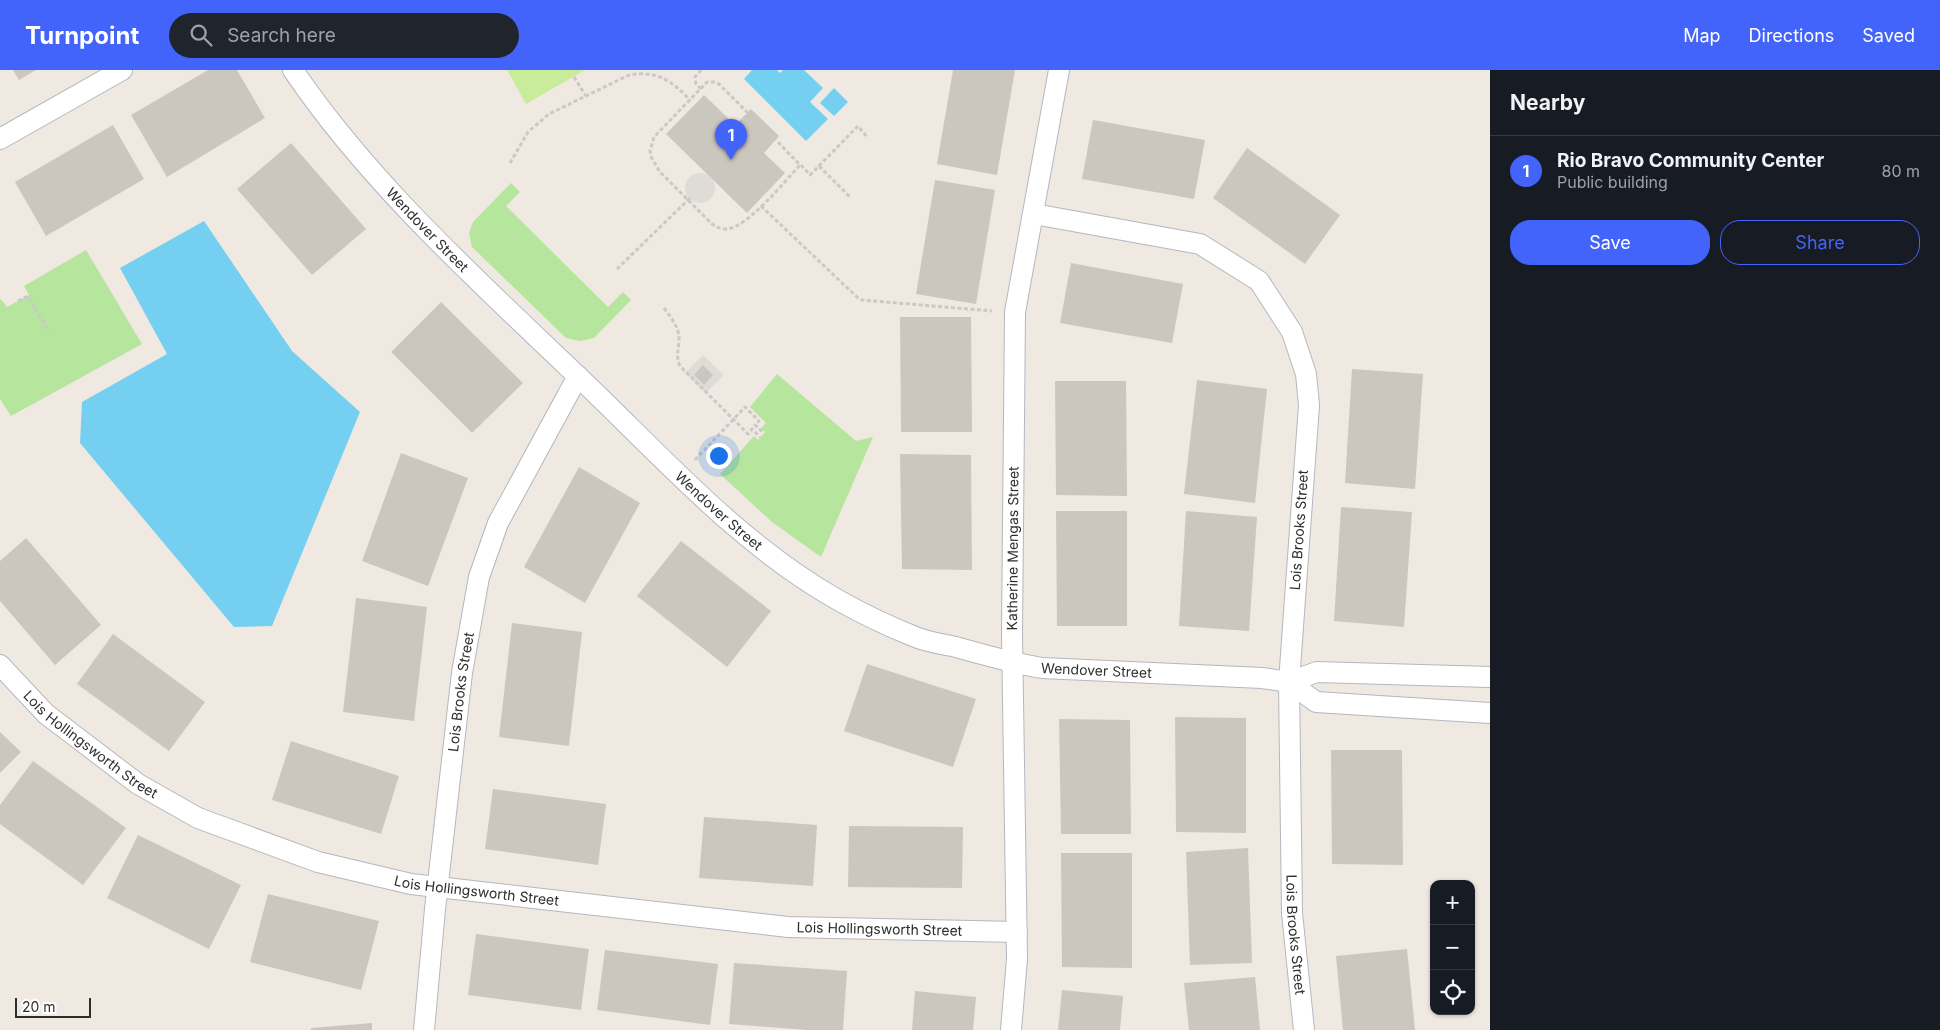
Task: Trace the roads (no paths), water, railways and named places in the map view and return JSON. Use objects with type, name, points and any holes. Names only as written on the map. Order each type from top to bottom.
[{"type":"street","points":[[3,131],[122,70]]},
{"type":"street","name":"Wendover Street","points":[[293,70],[315,103],[364,162],[436,238],[735,528],[775,560],[838,600],[915,637],[1012,663],[1042,668],[1262,678],[1289,682],[1317,672],[1490,677]]},
{"type":"street","name":"Katherine Mengas Street","points":[[1011,1030],[1017,959],[1012,663],[1015,312],[1059,70]]},
{"type":"street","name":"Lois Brooks Street","points":[[1034,214],[1200,244],[1258,280],[1292,332],[1306,374],[1309,405],[1289,682],[1292,913],[1304,1030]]},
{"type":"street","name":"Lois Brooks Street","points":[[424,1030],[462,673],[479,578],[498,523],[578,376]]},
{"type":"street","name":"Lois Hollingsworth Street","points":[[0,665],[54,720],[138,784],[198,818],[318,862],[411,884],[788,927],[1017,932]]},
{"type":"street","name":"Wendover Street","points":[[1289,682],[1316,702],[1490,713]]},
{"type":"water","points":[[752,70],[777,70],[780,73],[783,70],[804,70],[823,88],[810,102],[828,119],[806,141],[744,79]]},
{"type":"water","points":[[834,88],[848,102],[834,116],[820,103]]},
{"type":"water","points":[[204,221],[292,351],[360,412],[272,626],[234,627],[80,443],[82,402],[167,354],[120,268]]},
{"type":"place","name":"Rio Bravo Community Center","points":[[731,160]]}]
